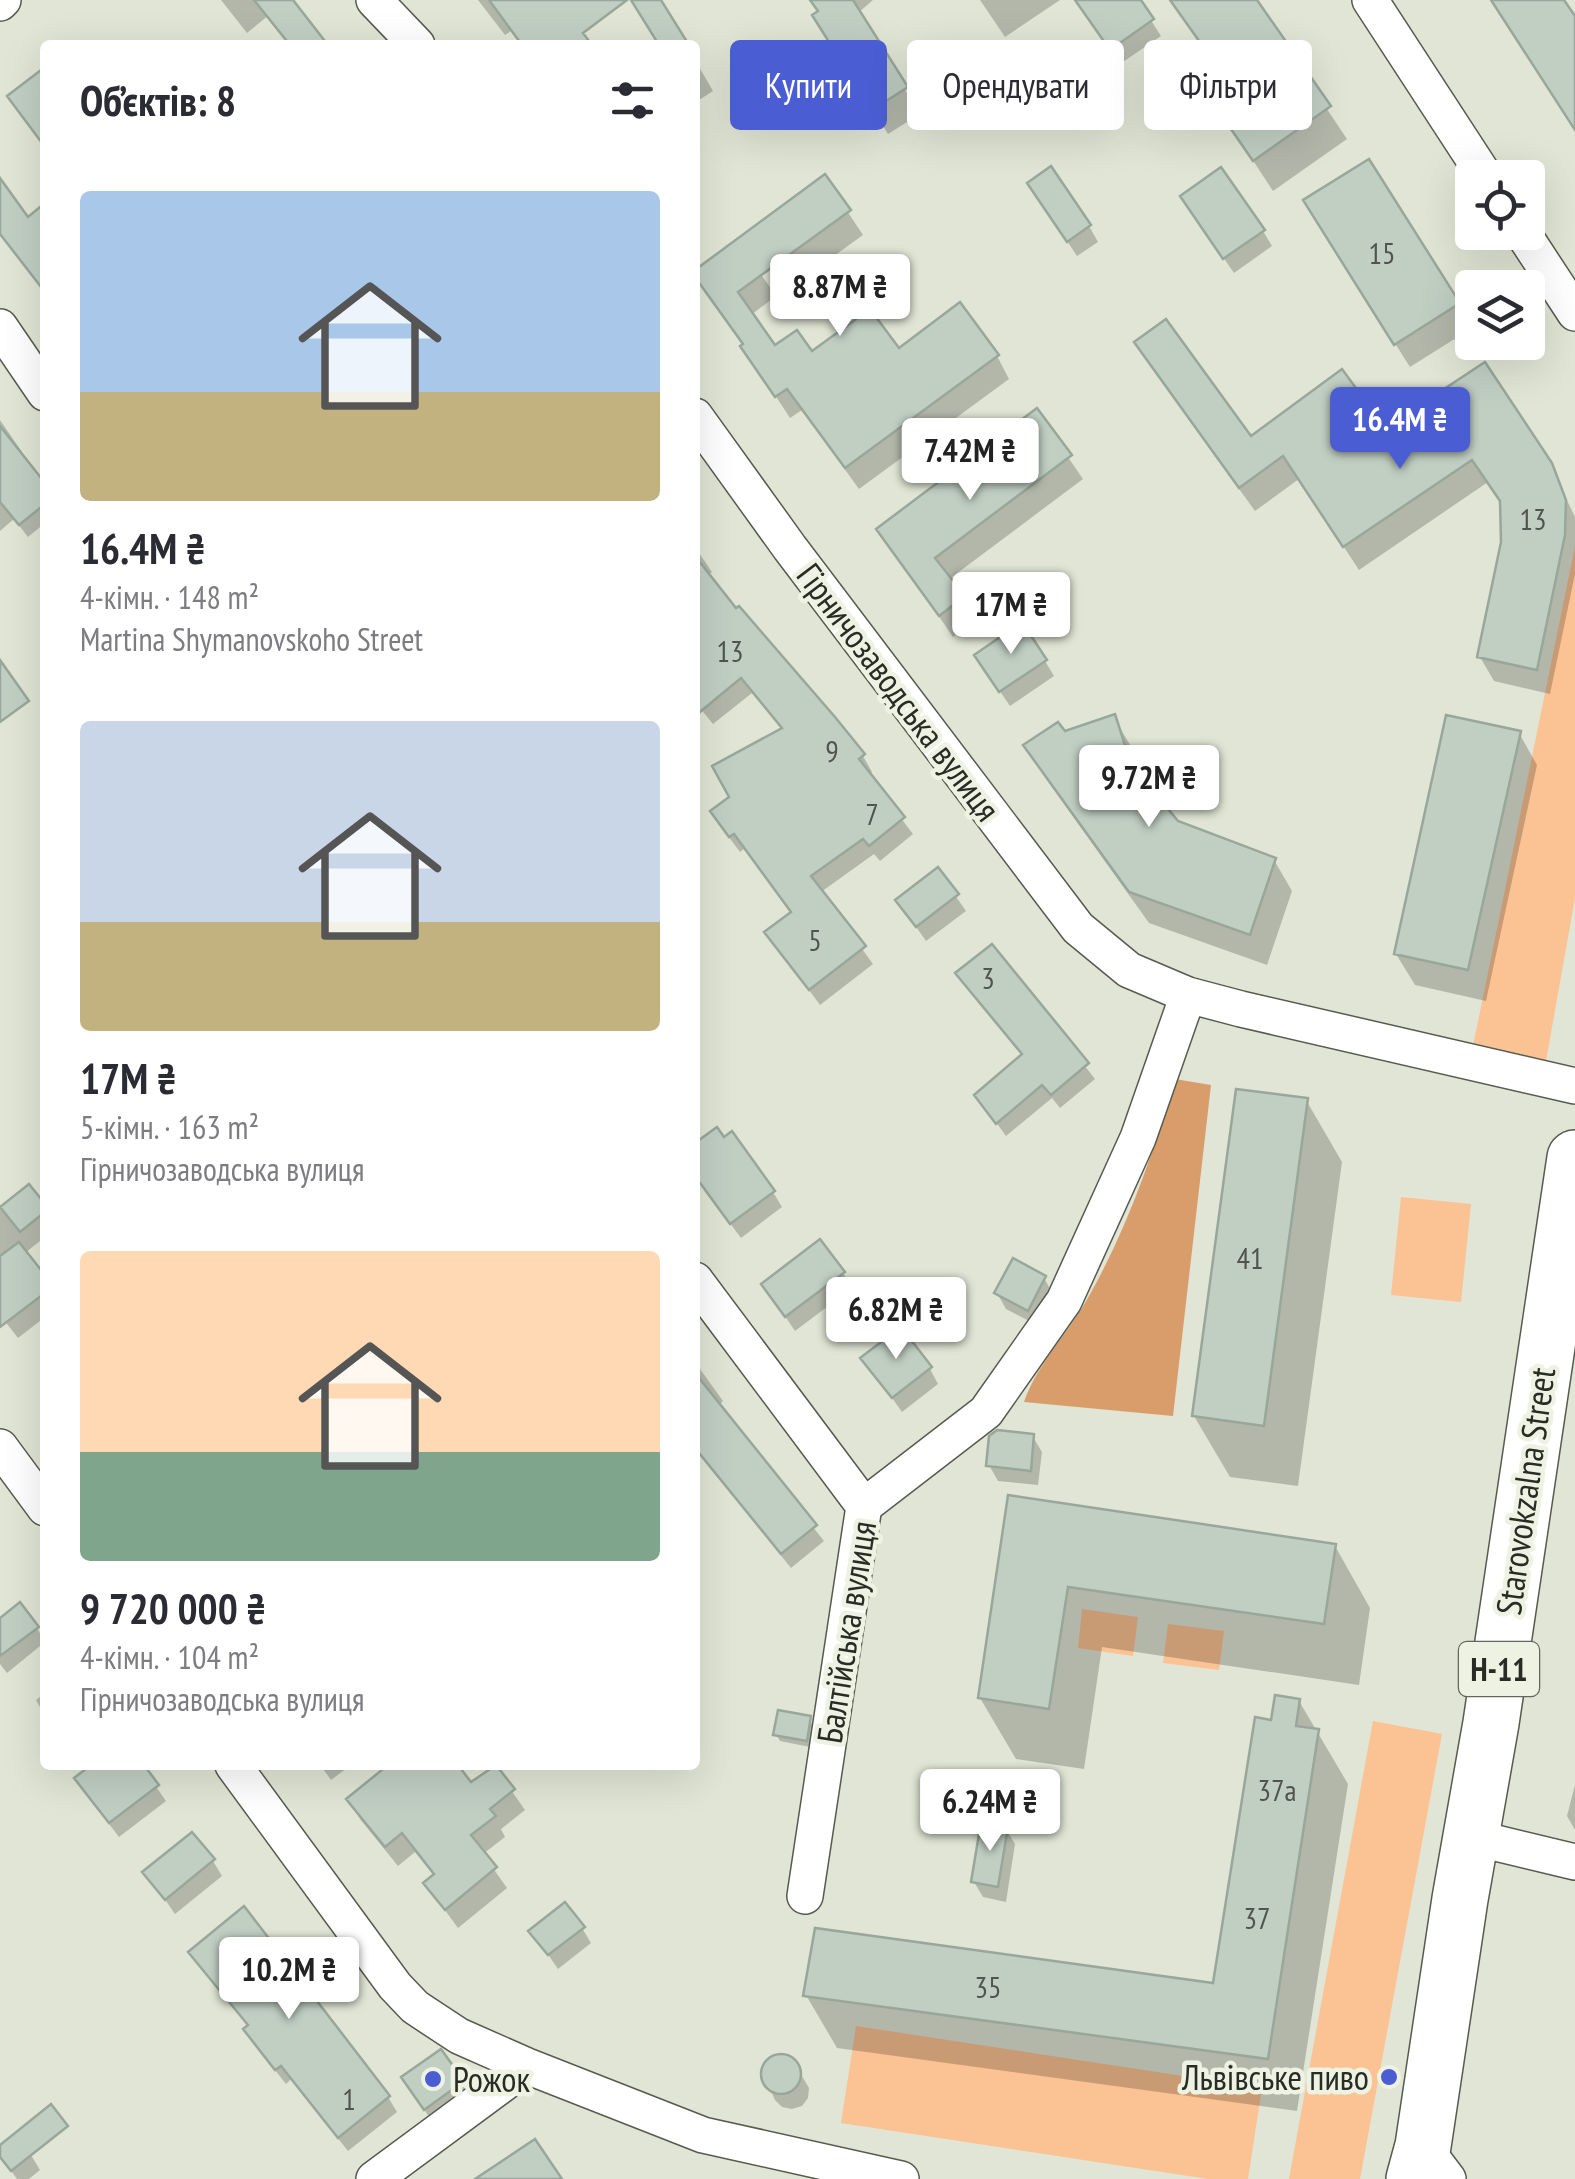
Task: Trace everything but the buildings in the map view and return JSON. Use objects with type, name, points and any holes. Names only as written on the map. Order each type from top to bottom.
[{"type":"main road","name":"Starovokzalna Street","points":[[1428,2168],[1472,1837],[1575,1158]]},
{"type":"street","points":[[374,0],[412,40]]},
{"type":"street","points":[[1370,0],[1474,160]]},
{"type":"street","points":[[1534,250],[1575,314]]},
{"type":"street","points":[[0,327],[40,385]]},
{"type":"street","name":"Гірничозаводська вулиця","points":[[700,423],[1078,928],[1129,970],[1188,995],[1575,1086]]},
{"type":"street","name":"Балтійська вулиця","points":[[804,1896],[864,1506],[986,1412],[1064,1301],[1138,1138],[1188,995]]},
{"type":"street","points":[[700,1287],[864,1506]]},
{"type":"street","points":[[0,1446],[40,1501]]},
{"type":"street","points":[[238,1770],[395,1986],[415,2007],[459,2036],[703,2136],[884,2178]]},
{"type":"street","points":[[1472,1837],[1575,1862]]},
{"type":"street","points":[[374,2179],[526,2066]]},
{"type":"shaded area","points":[[1575,546],[1575,898],[1546,1061],[1472,1051]]},
{"type":"shaded area","points":[[1175,1079],[1211,1085],[1173,1416],[1024,1402],[1116,1244]]},
{"type":"shaded area","points":[[1401,1197],[1471,1204],[1461,1302],[1391,1295]]},
{"type":"shaded area","points":[[1082,1609],[1138,1617],[1133,1656],[1078,1648]]},
{"type":"shaded area","points":[[1168,1624],[1224,1631],[1219,1670],[1163,1663]]},
{"type":"shaded area","points":[[1373,1721],[1442,1734],[1360,2179],[1289,2179]]},
{"type":"shaded area","points":[[856,2026],[1262,2088],[1248,2179],[1208,2179],[841,2123]]},
{"type":"place","name":"Львівське пиво","points":[[1389,2077]]},
{"type":"place","name":"Рожок","points":[[433,2079]]}]
